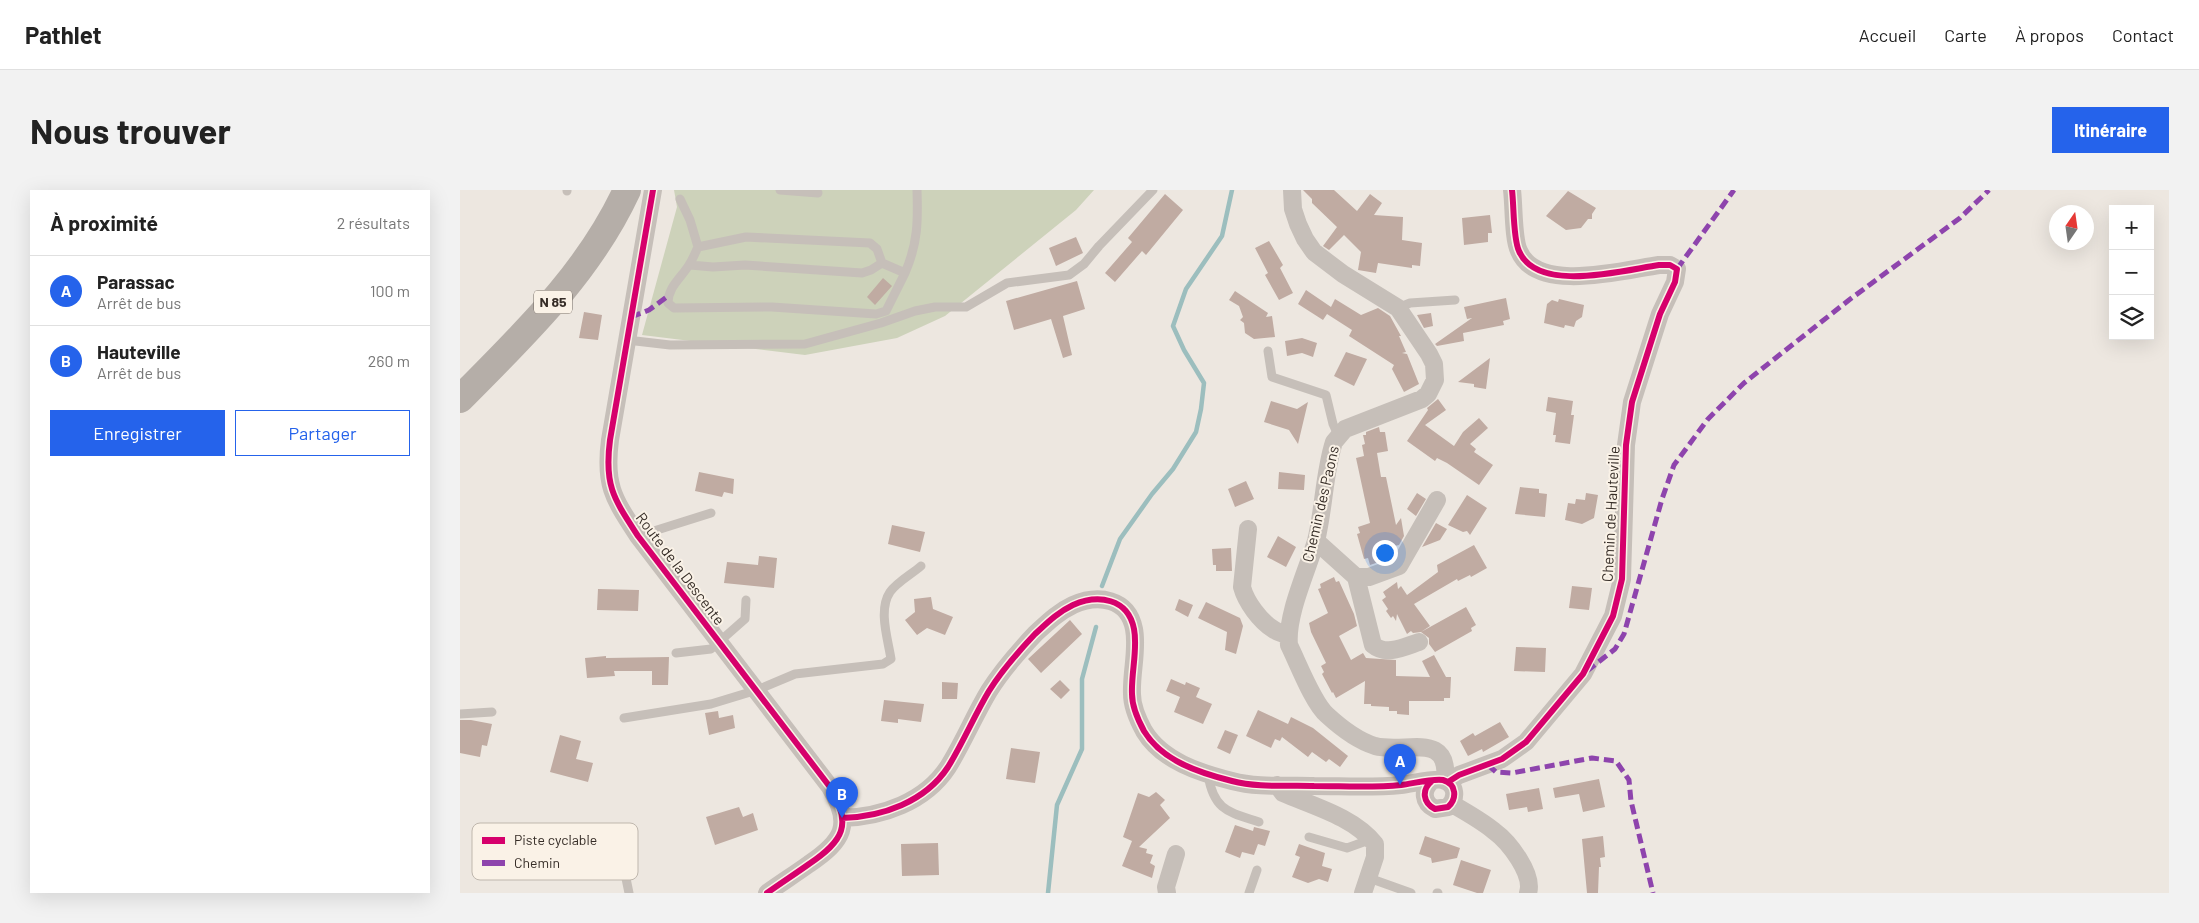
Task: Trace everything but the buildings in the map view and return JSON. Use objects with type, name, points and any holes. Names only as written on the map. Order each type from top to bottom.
[{"type":"main road","name":"N 85","points":[[460,399],[570,284],[604,234],[627,190]]},
{"type":"street","name":"Route de la Descente","points":[[653,190],[607,463],[610,487],[618,506],[638,536],[830,787],[839,802],[842,818]]},
{"type":"street","name":"Chemin des Paons","points":[[1288,636],[1316,541],[1332,451],[1338,435],[1354,425],[1422,398],[1433,387],[1436,380],[1434,364],[1398,308],[1343,274],[1314,252],[1298,224],[1293,209],[1292,190]]},
{"type":"street","name":"Chemin de Hauteville","points":[[842,818],[878,814],[904,804],[937,782],[948,767],[988,692],[1006,664],[1052,618],[1073,605],[1098,598],[1113,601],[1124,608],[1135,630],[1132,696],[1136,714],[1144,732],[1157,747],[1183,765],[1208,775],[1236,782],[1278,785],[1380,786],[1441,781],[1502,759],[1526,742],[1583,674],[1613,616],[1622,579],[1626,446],[1632,402],[1660,314],[1675,282],[1677,269],[1670,265],[1659,265],[1578,276],[1555,276],[1539,270],[1525,260],[1518,250],[1512,190]]},
{"type":"street","points":[[1356,577],[1369,577],[1399,566],[1437,500]]},
{"type":"street","points":[[1248,529],[1242,588],[1244,597],[1248,604],[1272,629],[1288,636],[1289,645],[1326,714],[1364,741],[1375,746],[1422,747],[1438,751],[1443,756],[1446,770],[1441,781],[1425,789],[1424,798],[1426,803],[1434,809],[1440,810],[1452,804],[1454,799],[1454,790],[1441,781]]},
{"type":"street","points":[[1316,541],[1356,577],[1373,645],[1379,650],[1391,651],[1420,642]]},
{"type":"street","points":[[1278,785],[1283,793],[1346,820],[1372,839],[1375,844],[1375,857],[1366,885]]},
{"type":"street","name":"Chemin de Hauteville","points":[[1380,786],[1426,803]]},
{"type":"street","points":[[1452,804],[1495,831],[1517,855],[1526,874],[1528,893]]},
{"type":"street","points":[[767,893],[830,849],[842,829],[842,818]]},
{"type":"street","points":[[1167,893],[1166,887],[1176,854]]},
{"type":"lane","points":[[780,190],[818,193]]},
{"type":"lane","points":[[680,199],[690,220],[698,247],[690,265],[673,286],[668,296],[668,303],[674,308],[772,307],[876,314],[886,311],[912,258],[918,228],[917,190]]},
{"type":"lane","points":[[627,340],[670,345],[805,344],[881,323],[915,311],[935,307],[966,307],[1007,283],[1069,275],[1084,264],[1153,190]]},
{"type":"lane","points":[[698,247],[746,237],[870,243],[877,249],[882,263],[905,273]]},
{"type":"lane","points":[[690,265],[713,267],[745,265],[862,273],[882,263]]},
{"type":"lane","points":[[1398,308],[1410,303],[1455,300]]},
{"type":"lane","points":[[1268,351],[1272,377],[1326,395],[1338,435]]},
{"type":"lane","points":[[638,536],[711,513]]},
{"type":"lane","points":[[624,718],[711,704],[756,690],[795,674],[883,664],[891,659],[886,629],[885,605],[890,592],[921,566]]},
{"type":"lane","points":[[676,652],[711,649],[720,643],[745,619],[746,600]]},
{"type":"lane","points":[[460,714],[492,712]]},
{"type":"lane","points":[[1208,775],[1210,787],[1216,800],[1226,811],[1259,822]]},
{"type":"lane","points":[[1309,837],[1347,848],[1372,839]]},
{"type":"lane","points":[[1249,893],[1257,870]]},
{"type":"lane","points":[[626,880],[629,893]]},
{"type":"lane","points":[[1366,885],[1411,893]]},
{"type":"green space","points":[[674,190],[1094,190],[1076,210],[945,316],[897,338],[805,355],[642,335],[677,207]]},
{"type":"waterway","points":[[1102,586],[1120,539],[1152,494],[1173,469],[1196,432],[1204,383],[1184,350],[1173,326],[1186,289],[1222,236],[1232,190]]},
{"type":"waterway","points":[[1048,893],[1057,805],[1082,749],[1082,679],[1096,627]]},
{"type":"marked path","points":[[1677,269],[1734,190]]},
{"type":"marked path","points":[[1587,671],[1615,649],[1624,634],[1662,499],[1674,465],[1708,419],[1744,383],[1849,300],[1960,218],[1989,190]]},
{"type":"marked path","points":[[631,317],[649,310],[668,296]]},
{"type":"marked path","points":[[1488,765],[1496,772],[1512,773],[1592,758],[1616,761],[1629,780],[1631,801],[1653,893]]},
{"type":"cycle path","points":[[653,190],[610,440],[608,469],[617,501],[638,536],[830,787],[837,800],[842,822],[837,840],[821,856],[767,893]]},
{"type":"cycle path","points":[[1448,782],[1459,775],[1502,759],[1526,742],[1583,674],[1613,616],[1622,579],[1626,445],[1632,402],[1660,314],[1675,282],[1677,269],[1670,265],[1659,265],[1583,276],[1562,276],[1544,272],[1529,264],[1517,246],[1512,190]]},
{"type":"cycle path","points":[[842,818],[872,815],[887,811],[915,798],[927,790],[948,767],[989,691],[1016,654],[1058,614],[1073,605],[1092,600],[1111,601],[1119,605],[1131,619],[1135,637],[1132,678],[1133,703],[1144,731],[1171,758],[1195,770],[1220,778],[1262,785],[1358,787],[1401,785],[1434,780],[1443,780],[1451,785],[1454,792],[1453,800],[1448,807],[1435,809],[1426,800],[1426,788],[1432,781]]},
{"type":"place","name":"Parassac","points":[[1400,785]]},
{"type":"place","name":"Hauteville","points":[[842,818]]}]
